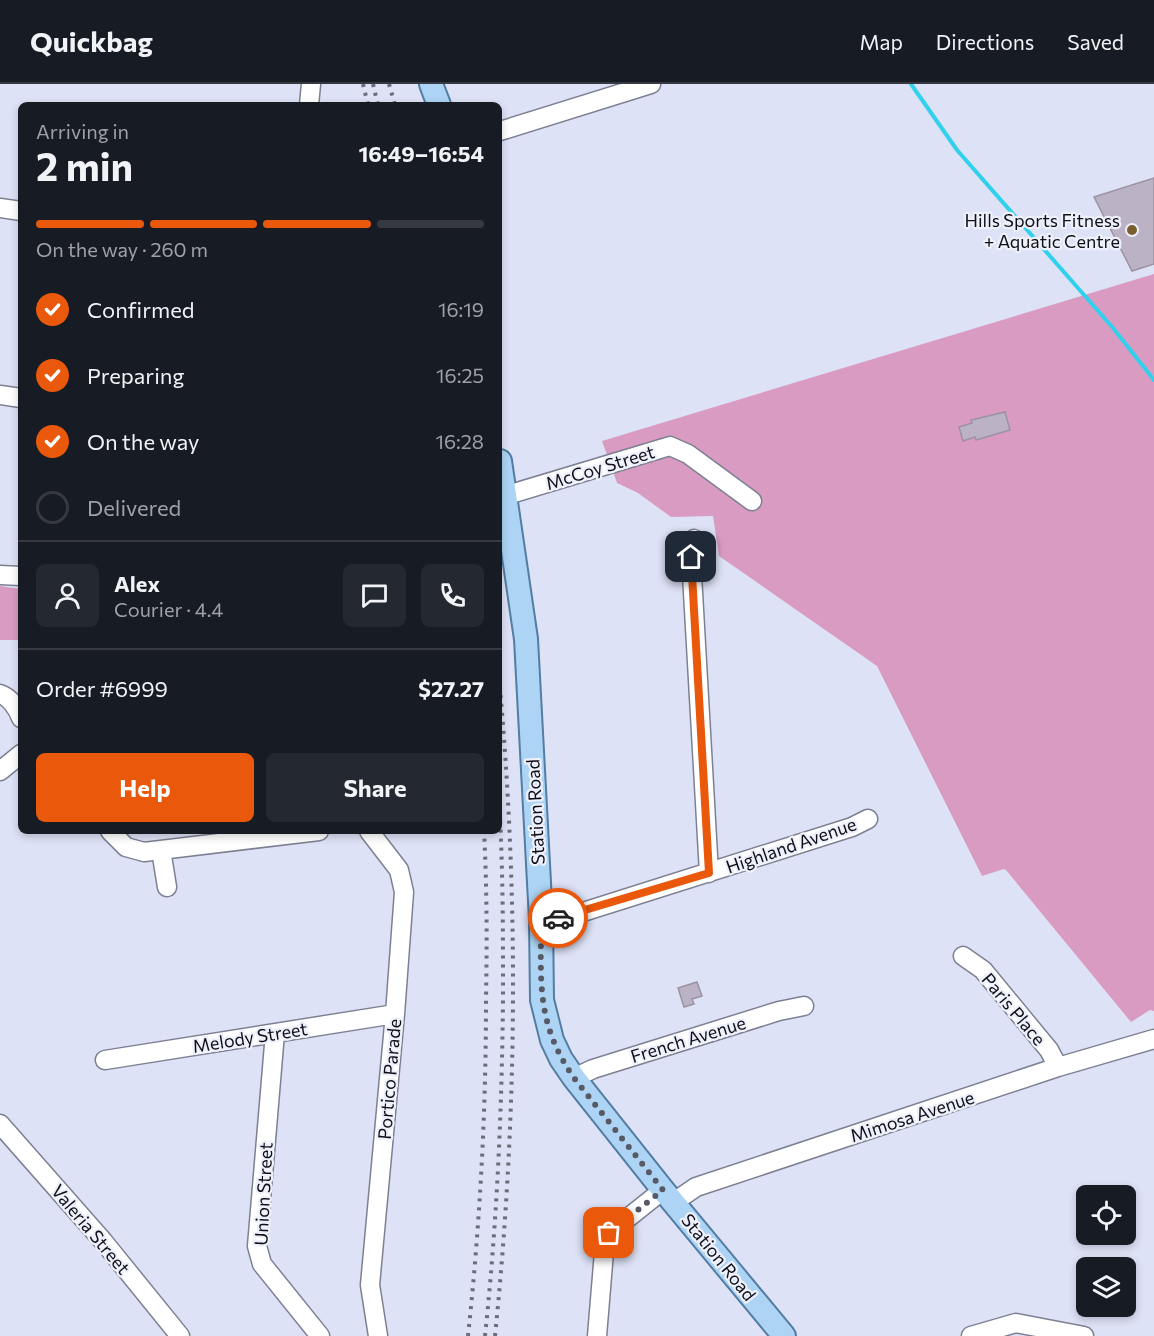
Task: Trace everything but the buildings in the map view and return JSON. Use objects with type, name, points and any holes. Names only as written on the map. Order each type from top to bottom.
[{"type":"main road","points":[[431,84],[438,102]]},
{"type":"main road","name":"Station Road","points":[[502,478],[526,639],[541,920],[542,1000],[547,1025],[561,1059],[574,1078],[784,1336]]},
{"type":"street","points":[[309,102],[310,84]]},
{"type":"street","points":[[502,130],[651,84]]},
{"type":"street","points":[[0,208],[18,211]]},
{"type":"street","points":[[0,395],[18,398]]},
{"type":"street","name":"McCoy Street","points":[[504,496],[670,446],[688,454],[752,501]]},
{"type":"street","points":[[694,540],[691,557],[709,873]]},
{"type":"street","points":[[0,575],[18,576]]},
{"type":"street","points":[[0,694],[4,695],[18,710]]},
{"type":"street","points":[[0,771],[18,756]]},
{"type":"street","name":"Highland Avenue","points":[[541,920],[564,918],[852,827],[868,819]]},
{"type":"street","points":[[113,834],[126,847],[144,852],[295,834]]},
{"type":"street","name":"Portico Parade","points":[[371,834],[399,870],[404,892],[370,1285],[378,1336]]},
{"type":"street","points":[[161,850],[166,887]]},
{"type":"street","name":"Paris Place","points":[[963,956],[982,970],[1049,1050],[1058,1067]]},
{"type":"street","name":"French Avenue","points":[[574,1078],[593,1069],[778,1011],[804,1006]]},
{"type":"street","name":"Melody Street","points":[[105,1060],[395,1014]]},
{"type":"street","name":"Union Street","points":[[275,1033],[256,1246],[262,1264],[320,1336]]},
{"type":"street","name":"Mimosa Avenue","points":[[597,1336],[605,1240],[609,1233],[668,1196],[1058,1067],[1154,1039]]},
{"type":"street","name":"Valeria Street","points":[[0,1124],[103,1242],[180,1336]]},
{"type":"street","points":[[971,1336],[1016,1323],[1031,1324],[1084,1336]]},
{"type":"shaded area","points":[[1154,274],[1154,1011],[1150,1010],[1131,1022],[1006,870],[982,876],[877,666],[719,556],[713,516],[671,517],[638,493],[617,483],[602,441]]},
{"type":"shaded area","points":[[0,586],[18,589],[18,640],[0,640]]},
{"type":"waterway","points":[[911,84],[957,150],[1113,328],[1154,380]]},
{"type":"railway","points":[[363,84],[367,102]]},
{"type":"railway","points":[[373,84],[377,102]]},
{"type":"railway","points":[[389,84],[394,102]]},
{"type":"railway","points":[[495,1336],[508,1174],[513,1012],[510,851],[502,716]]},
{"type":"railway","points":[[468,1336],[482,1168],[485,1084],[487,936],[484,834]]},
{"type":"railway","points":[[485,1336],[496,1209],[501,1081],[503,929],[501,834]]},
{"type":"way so far","points":[[558,918],[541,920],[542,1000],[552,1040],[574,1078],[663,1190],[609,1233]]},
{"type":"place","name":"Hills Sports Fitness + Aquatic Centre","points":[[1132,230]]},
{"type":"route","points":[[558,918],[709,873],[691,557]]}]
